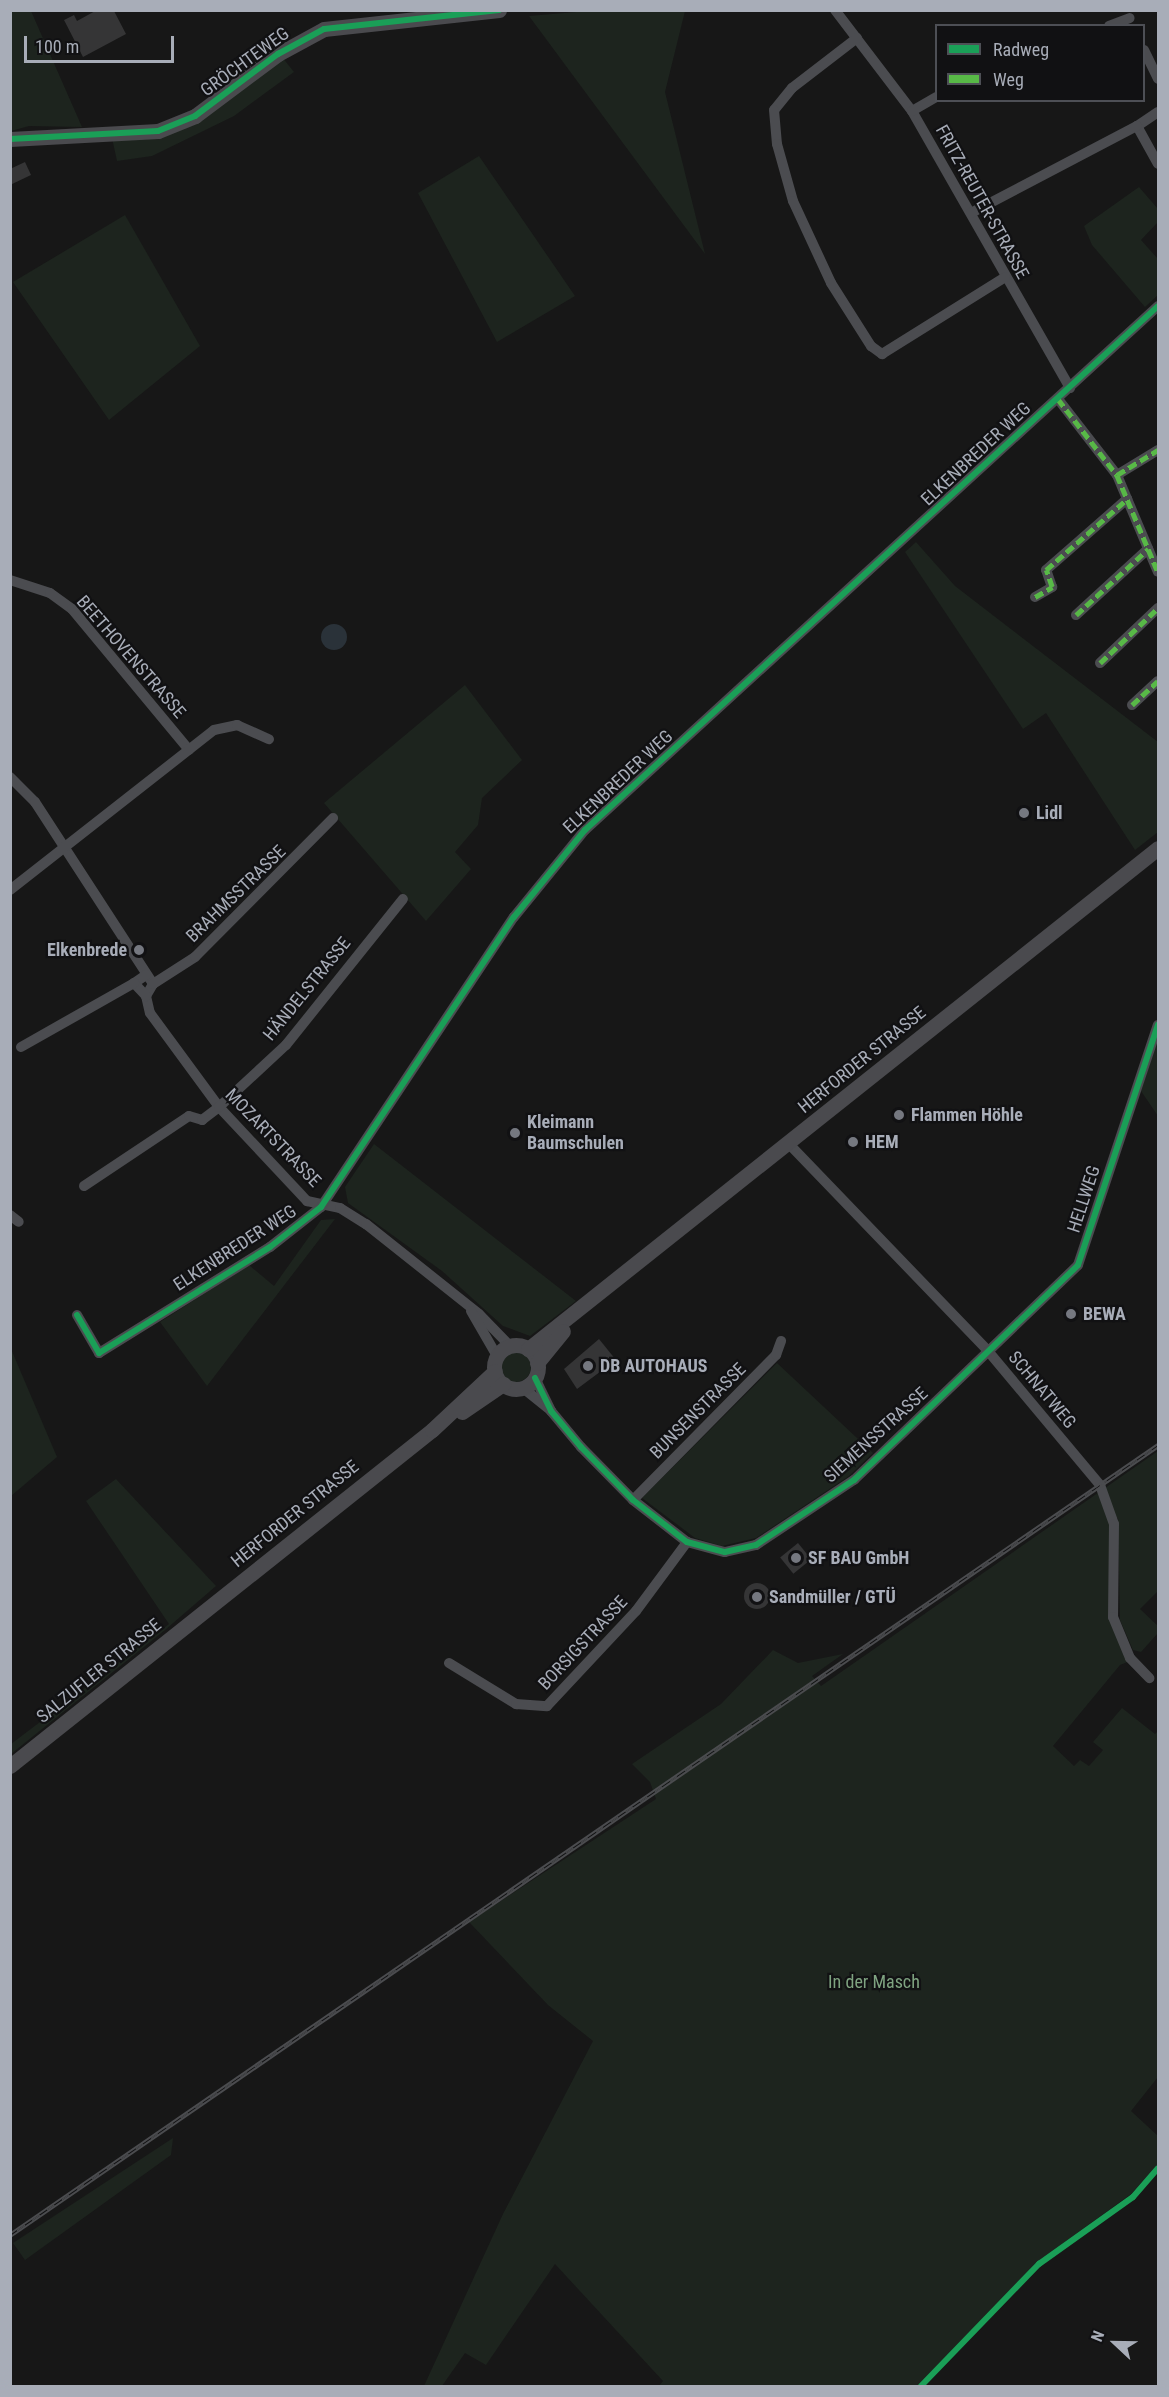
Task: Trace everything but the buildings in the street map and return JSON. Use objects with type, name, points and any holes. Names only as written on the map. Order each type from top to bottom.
[{"type":"main road","name":"GRÖCHTEWEG","points":[[10,139],[167,129],[208,108],[278,54],[324,29],[499,10]]},
{"type":"main road","name":"HERFORDER STRASSE","points":[[528,1349],[591,1304],[1158,848]]},
{"type":"main road","name":"HERFORDER STRASSE","points":[[536,1370],[591,1304]]},
{"type":"main road","points":[[510,1346],[528,1349],[536,1370],[523,1388],[502,1384],[496,1363],[510,1346]]},
{"type":"main road","name":"HERFORDER STRASSE","points":[[432,1430],[496,1363]]},
{"type":"main road","name":"HERFORDER STRASSE","points":[[183,1629],[432,1430],[502,1384]]},
{"type":"main road","name":"SALZUFLER STRASSE","points":[[10,1766],[183,1629]]},
{"type":"street","name":"FRITZ-REUTER-STRASSE","points":[[835,10],[912,111],[1070,388]]},
{"type":"street","points":[[1114,24],[1130,18]]},
{"type":"street","points":[[857,38],[792,88],[774,110],[777,144],[793,201],[831,283],[871,346],[882,354],[1005,277]]},
{"type":"street","points":[[1145,54],[1158,79]]},
{"type":"street","points":[[912,111],[935,98]]},
{"type":"street","points":[[971,213],[1137,126],[1158,112]]},
{"type":"street","points":[[1137,126],[1158,164]]},
{"type":"street","name":"ELKENBREDER WEG","points":[[77,1315],[99,1353],[270,1247],[321,1207],[514,917],[585,830],[1158,306]]},
{"type":"street","points":[[1058,399],[1117,475],[1158,572]]},
{"type":"street","points":[[1117,475],[1158,450]]},
{"type":"street","points":[[1035,597],[1052,587],[1046,570],[1126,499]]},
{"type":"street","points":[[1076,615],[1148,549]]},
{"type":"street","name":"BEETHOVENSTRASSE","points":[[10,580],[50,593],[72,609],[189,750]]},
{"type":"street","points":[[1100,663],[1158,608]]},
{"type":"street","points":[[1132,705],[1158,681]]},
{"type":"street","points":[[10,890],[38,873],[64,846],[189,750],[228,724],[269,739]]},
{"type":"street","points":[[10,777],[36,802],[150,979],[146,996]]},
{"type":"street","name":"BRAHMSSTRASSE","points":[[150,979],[195,957],[333,818]]},
{"type":"street","name":"HÄNDELSTRASSE","points":[[84,1186],[189,1116],[202,1120],[219,1107],[286,1045],[403,899]]},
{"type":"street","points":[[21,1047],[134,983],[150,979]]},
{"type":"street","name":"MOZARTSTRASSE","points":[[134,983],[146,996],[171,1047],[219,1107],[292,1187],[321,1207],[340,1208],[366,1224],[470,1308],[510,1346]]},
{"type":"street","name":"HELLWEG","points":[[987,1351],[1078,1265],[1158,1025]]},
{"type":"street","name":"SCHNATWEG","points":[[789,1144],[987,1351],[1106,1496],[1115,1538],[1113,1617],[1130,1658],[1149,1678]]},
{"type":"street","name":"MOZARTSTRASSE","points":[[470,1308],[496,1363]]},
{"type":"street","name":"BUNSENSTRASSE","points":[[633,1500],[776,1355],[781,1341]]},
{"type":"street","name":"SIEMENSSTRASSE","points":[[523,1388],[551,1411],[633,1500],[687,1542],[732,1552],[762,1542],[854,1480],[987,1351]]},
{"type":"street","name":"SIEMENSSTRASSE","points":[[536,1370],[551,1411]]},
{"type":"street","name":"BORSIGSTRASSE","points":[[449,1663],[516,1704],[547,1706],[636,1611],[687,1542]]},
{"type":"green space","points":[[11,10],[31,11],[82,127],[29,126],[11,131]]},
{"type":"green space","points":[[588,11],[685,11],[665,92],[705,254],[529,16]]},
{"type":"green space","points":[[282,57],[294,72],[234,116],[152,156],[117,161],[112,138],[150,138]]},
{"type":"green space","points":[[479,156],[575,296],[497,342],[418,193]]},
{"type":"green space","points":[[1139,187],[1158,209],[1158,222],[1141,240],[1158,259],[1158,295],[1145,307],[1092,245],[1084,226]]},
{"type":"green space","points":[[125,215],[200,346],[109,420],[13,282]]},
{"type":"green space","points":[[916,542],[955,586],[1158,742],[1158,832],[1135,850],[1046,713],[1023,729],[905,552]]},
{"type":"green space","points":[[465,685],[522,760],[482,798],[478,825],[455,852],[471,869],[426,921],[324,803]]},
{"type":"green space","points":[[1158,1039],[1158,1116],[1141,1091]]},
{"type":"green space","points":[[374,1144],[576,1301],[530,1336],[503,1326],[442,1271],[348,1203],[345,1187]]},
{"type":"green space","points":[[335,1219],[207,1386],[160,1322],[249,1265],[274,1286],[321,1220]]},
{"type":"green space","points":[[11,1349],[57,1457],[10,1496]]},
{"type":"green space","points":[[516,1352],[522,1353],[530,1361],[530,1373],[522,1381],[516,1382],[510,1381],[502,1373],[501,1367],[502,1361],[510,1353]]},
{"type":"green space","points":[[777,1363],[873,1453],[849,1476],[756,1538],[722,1546],[695,1538],[642,1498]]},
{"type":"green space","name":"In der Masch","points":[[1158,1451],[1158,1591],[1140,1609],[1158,1626],[1158,1633],[1141,1652],[1133,1650],[1120,1620],[1118,1518],[1111,1523],[1112,1619],[1130,1661],[1120,1665],[1053,1746],[1074,1766],[1080,1760],[1089,1766],[1103,1750],[1093,1742],[1122,1708],[1155,1734],[1158,1731],[1158,2077],[1131,2111],[1158,2136],[1158,2164],[1131,2194],[1037,2262],[917,2386],[659,2386],[663,2381],[555,2264],[486,2365],[465,2353],[442,2386],[424,2386],[503,2214],[593,2041],[548,2005],[469,1922],[656,1799],[650,1782],[632,1764],[721,1704],[773,1650],[798,1663],[843,1654],[812,1676],[821,1686]]},
{"type":"green space","points":[[116,1479],[216,1586],[11,1754],[11,1744],[169,1624],[86,1501]]},
{"type":"green space","points":[[173,2138],[171,2155],[25,2260],[13,2243]]},
{"type":"shaded area","points":[[334,624],[343,628],[347,637],[343,646],[334,650],[325,646],[321,637],[325,628]]},
{"type":"railway","points":[[10,2235],[1158,1445]]},
{"type":"marked path","points":[[1058,399],[1117,475],[1158,572]]},
{"type":"marked path","points":[[1117,475],[1158,450]]},
{"type":"marked path","points":[[1035,597],[1052,587],[1046,570],[1127,499]]},
{"type":"marked path","points":[[1076,615],[1148,549]]},
{"type":"marked path","points":[[1100,663],[1158,608]]},
{"type":"marked path","points":[[1132,705],[1158,681]]},
{"type":"cycle path","points":[[10,139],[158,131],[195,116],[278,54],[324,29],[499,10]]},
{"type":"cycle path","points":[[77,1315],[99,1353],[270,1247],[321,1207],[514,917],[585,830],[1158,306]]},
{"type":"cycle path","points":[[535,1378],[551,1411],[581,1447],[633,1500],[687,1542],[725,1552],[756,1545],[854,1480],[1078,1265],[1158,1025]]},
{"type":"cycle path","points":[[921,2386],[1039,2264],[1133,2197],[1158,2168]]},
{"type":"place","name":"Lidl","points":[[1024,813]]},
{"type":"place","name":"Elkenbrede","points":[[139,950]]},
{"type":"place","name":"Flammen Höhle","points":[[899,1115]]},
{"type":"place","name":"Kleimann Baumschulen","points":[[515,1133]]},
{"type":"place","name":"HEM","points":[[853,1142]]},
{"type":"place","name":"BEWA","points":[[1071,1314]]},
{"type":"place","name":"DB AUTOHAUS","points":[[588,1366]]},
{"type":"place","name":"SF BAU GmbH","points":[[796,1558]]},
{"type":"place","name":"Sandmüller / GTÜ","points":[[757,1597]]}]
